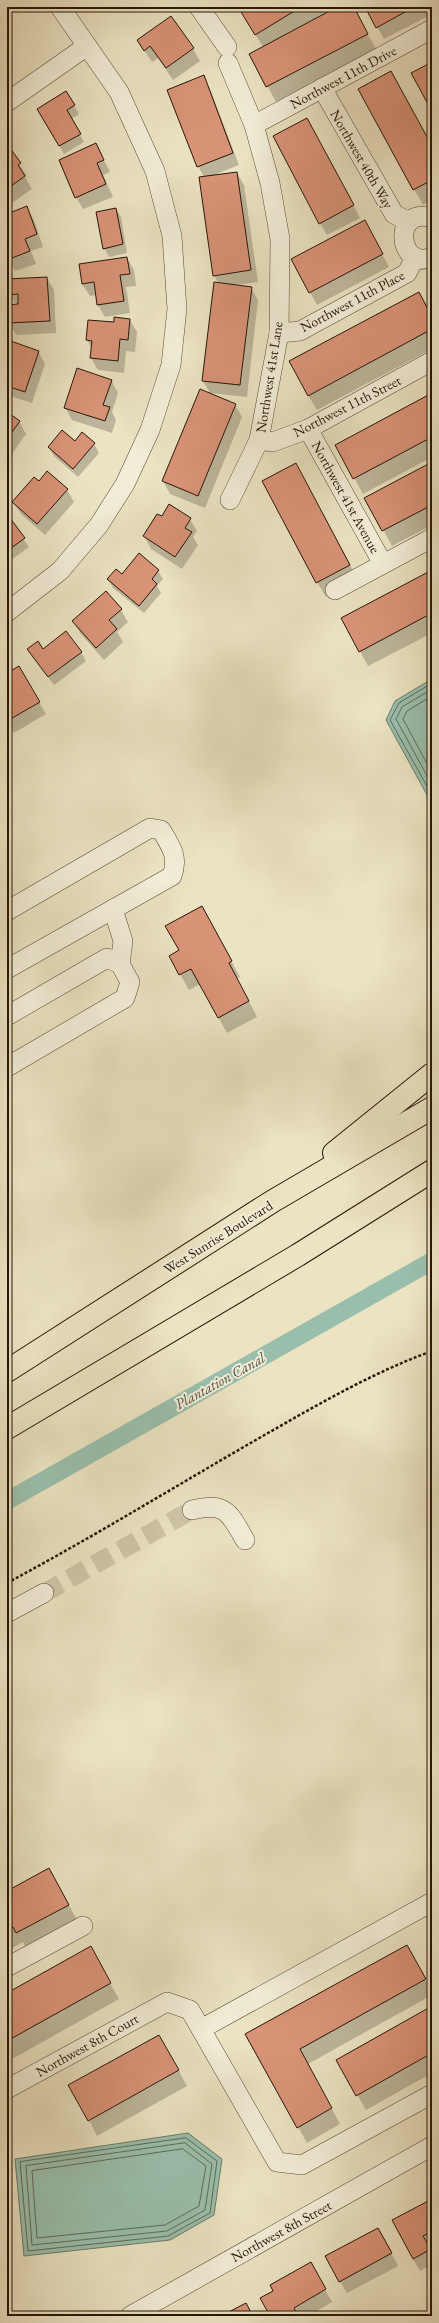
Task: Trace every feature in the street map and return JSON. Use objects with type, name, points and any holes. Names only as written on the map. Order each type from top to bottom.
[{"type":"main road","points":[[273,1201],[432,1074]]},
{"type":"main road","name":"West Sunrise Boulevard","points":[[7,1371],[273,1201],[432,1108]]},
{"type":"main road","points":[[7,1428],[298,1255],[432,1171]]},
{"type":"main road","points":[[298,1255],[432,1189]]},
{"type":"street","points":[[7,612],[60,571],[99,525],[125,484],[150,430],[171,365],[177,309],[172,236],[156,171],[118,92],[60,7]]},
{"type":"street","name":"Northwest 41st Lane","points":[[199,7],[227,55],[254,125],[270,183],[280,239],[280,333],[259,440],[230,500]]},
{"type":"street","name":"Northwest 11th Drive","points":[[254,125],[432,29]]},
{"type":"street","points":[[7,102],[87,46]]},
{"type":"street","name":"Northwest 40th Way","points":[[322,88],[394,214],[409,222]]},
{"type":"street","points":[[424,257],[410,253],[403,241],[403,234],[409,222],[420,217],[432,218]]},
{"type":"street","name":"Northwest 11th Place","points":[[280,333],[300,331],[407,273],[424,257]]},
{"type":"street","name":"Northwest 11th Street","points":[[259,440],[273,442],[308,429],[432,361]]},
{"type":"street","name":"Northwest 41st Avenue","points":[[308,429],[383,564]]},
{"type":"street","points":[[335,590],[432,538]]},
{"type":"street","points":[[7,911],[150,828],[161,830],[173,849],[176,866],[172,876],[7,969]]},
{"type":"street","points":[[113,909],[123,941],[120,964]]},
{"type":"street","points":[[7,1016],[107,958],[120,964],[130,982],[125,998],[7,1067]]},
{"type":"street","points":[[192,1510],[206,1506],[220,1507],[232,1516],[245,1540]]},
{"type":"street","points":[[7,1614],[44,1593]]},
{"type":"street","points":[[432,1902],[201,2029],[278,2162],[302,2165],[432,2094]]},
{"type":"street","points":[[7,1966],[83,1926]]},
{"type":"street","name":"Northwest 8th Court","points":[[7,2089],[167,2002],[190,2010],[201,2029]]},
{"type":"street","name":"Northwest 8th Street","points":[[130,2316],[432,2146]]},
{"type":"path","points":[[7,1583],[84,1542],[157,1497],[339,1392],[399,1363],[432,1351]]},
{"type":"water","points":[[432,679],[432,804],[386,720],[395,701]]},
{"type":"water","points":[[188,2133],[222,2159],[214,2215],[170,2240],[24,2256],[15,2159]]},
{"type":"building","points":[[238,7],[301,7],[255,35]]},
{"type":"building","points":[[337,7],[354,7],[368,34],[266,87],[249,54]]},
{"type":"building","points":[[365,7],[414,7],[376,28]]},
{"type":"building","points":[[171,16],[194,48],[166,68],[150,46],[144,51],[137,40]]},
{"type":"building","points":[[432,62],[432,104],[429,106],[411,73]]},
{"type":"building","points":[[391,71],[432,146],[432,180],[413,190],[358,89]]},
{"type":"building","points":[[204,75],[233,153],[197,167],[167,90]]},
{"type":"building","points":[[66,91],[75,105],[67,110],[81,134],[59,146],[37,109]]},
{"type":"building","points":[[307,118],[354,205],[319,224],[273,136]]},
{"type":"building","points":[[96,143],[104,160],[97,163],[106,184],[75,198],[59,160]]},
{"type":"building","points":[[7,144],[21,163],[18,165],[25,176],[7,189]]},
{"type":"building","points":[[237,172],[251,270],[213,276],[199,177]]},
{"type":"building","points":[[27,206],[37,234],[25,239],[30,251],[7,260],[7,214]]},
{"type":"building","points":[[116,208],[123,244],[103,249],[96,212]]},
{"type":"building","points":[[365,220],[383,254],[309,293],[291,259]]},
{"type":"building","points":[[127,257],[130,274],[120,275],[124,301],[97,305],[94,282],[82,284],[79,264]]},
{"type":"building","points":[[47,277],[50,321],[8,323],[7,305],[18,304],[18,294],[8,295],[7,279]]},
{"type":"building","points":[[214,282],[252,287],[240,385],[202,381]]},
{"type":"building","points":[[419,292],[432,317],[432,329],[308,396],[289,361]]},
{"type":"building","points":[[114,317],[130,319],[128,340],[120,339],[118,361],[90,358],[92,341],[86,340],[88,320],[114,322]]},
{"type":"building","points":[[8,340],[39,351],[25,392],[7,386]]},
{"type":"building","points":[[77,368],[112,380],[103,405],[110,407],[105,421],[64,408]]},
{"type":"building","points":[[200,389],[236,404],[198,496],[162,481]]},
{"type":"building","points":[[432,393],[432,437],[353,479],[335,445]]},
{"type":"building","points":[[7,412],[20,421],[7,439]]},
{"type":"building","points":[[62,430],[75,441],[82,432],[95,443],[73,469],[48,447]]},
{"type":"building","points":[[432,462],[432,505],[382,531],[364,498]]},
{"type":"building","points":[[296,463],[350,565],[316,583],[262,481]]},
{"type":"building","points":[[47,471],[68,489],[37,524],[12,502],[34,477],[39,481]]},
{"type":"building","points":[[169,504],[191,518],[185,528],[192,532],[175,557],[143,536],[157,514],[162,516]]},
{"type":"building","points":[[7,514],[25,538],[7,551]]},
{"type":"building","points":[[139,553],[159,570],[152,579],[157,584],[139,606],[107,579],[116,569],[122,574]]},
{"type":"building","points":[[432,570],[432,613],[359,652],[341,618]]},
{"type":"building","points":[[106,591],[122,609],[109,620],[117,629],[96,648],[72,621]]},
{"type":"building","points":[[66,631],[82,652],[48,677],[27,649],[38,641],[43,649]]},
{"type":"building","points":[[19,666],[40,702],[7,721],[7,673]]},
{"type":"building","points":[[202,906],[232,961],[229,963],[249,1001],[218,1018],[191,969],[179,975],[169,956],[179,950],[165,926]]},
{"type":"building","points":[[49,1868],[69,1905],[16,1933],[13,1927],[7,1931],[7,1891]]},
{"type":"building","points":[[407,1945],[426,1979],[300,2049],[332,2108],[297,2128],[245,2034]]},
{"type":"building","points":[[91,1946],[111,1983],[7,2041],[7,1993]]},
{"type":"building","points":[[432,2006],[432,2053],[356,2096],[336,2060]]},
{"type":"building","points":[[159,2035],[179,2070],[88,2121],[68,2085]]},
{"type":"building","points":[[432,2199],[432,2231],[423,2236],[431,2249],[413,2259],[392,2220]]},
{"type":"building","points":[[378,2228],[392,2253],[339,2282],[325,2256]]},
{"type":"building","points":[[311,2262],[326,2289],[294,2308],[298,2316],[270,2316],[260,2298],[273,2291],[270,2285]]},
{"type":"building","points":[[246,2303],[253,2316],[221,2316]]},
{"type":"waterway","name":"Plantation Canal","points":[[7,1501],[432,1261]]},
{"type":"tunnel","points":[[44,1593],[192,1510]]}]
